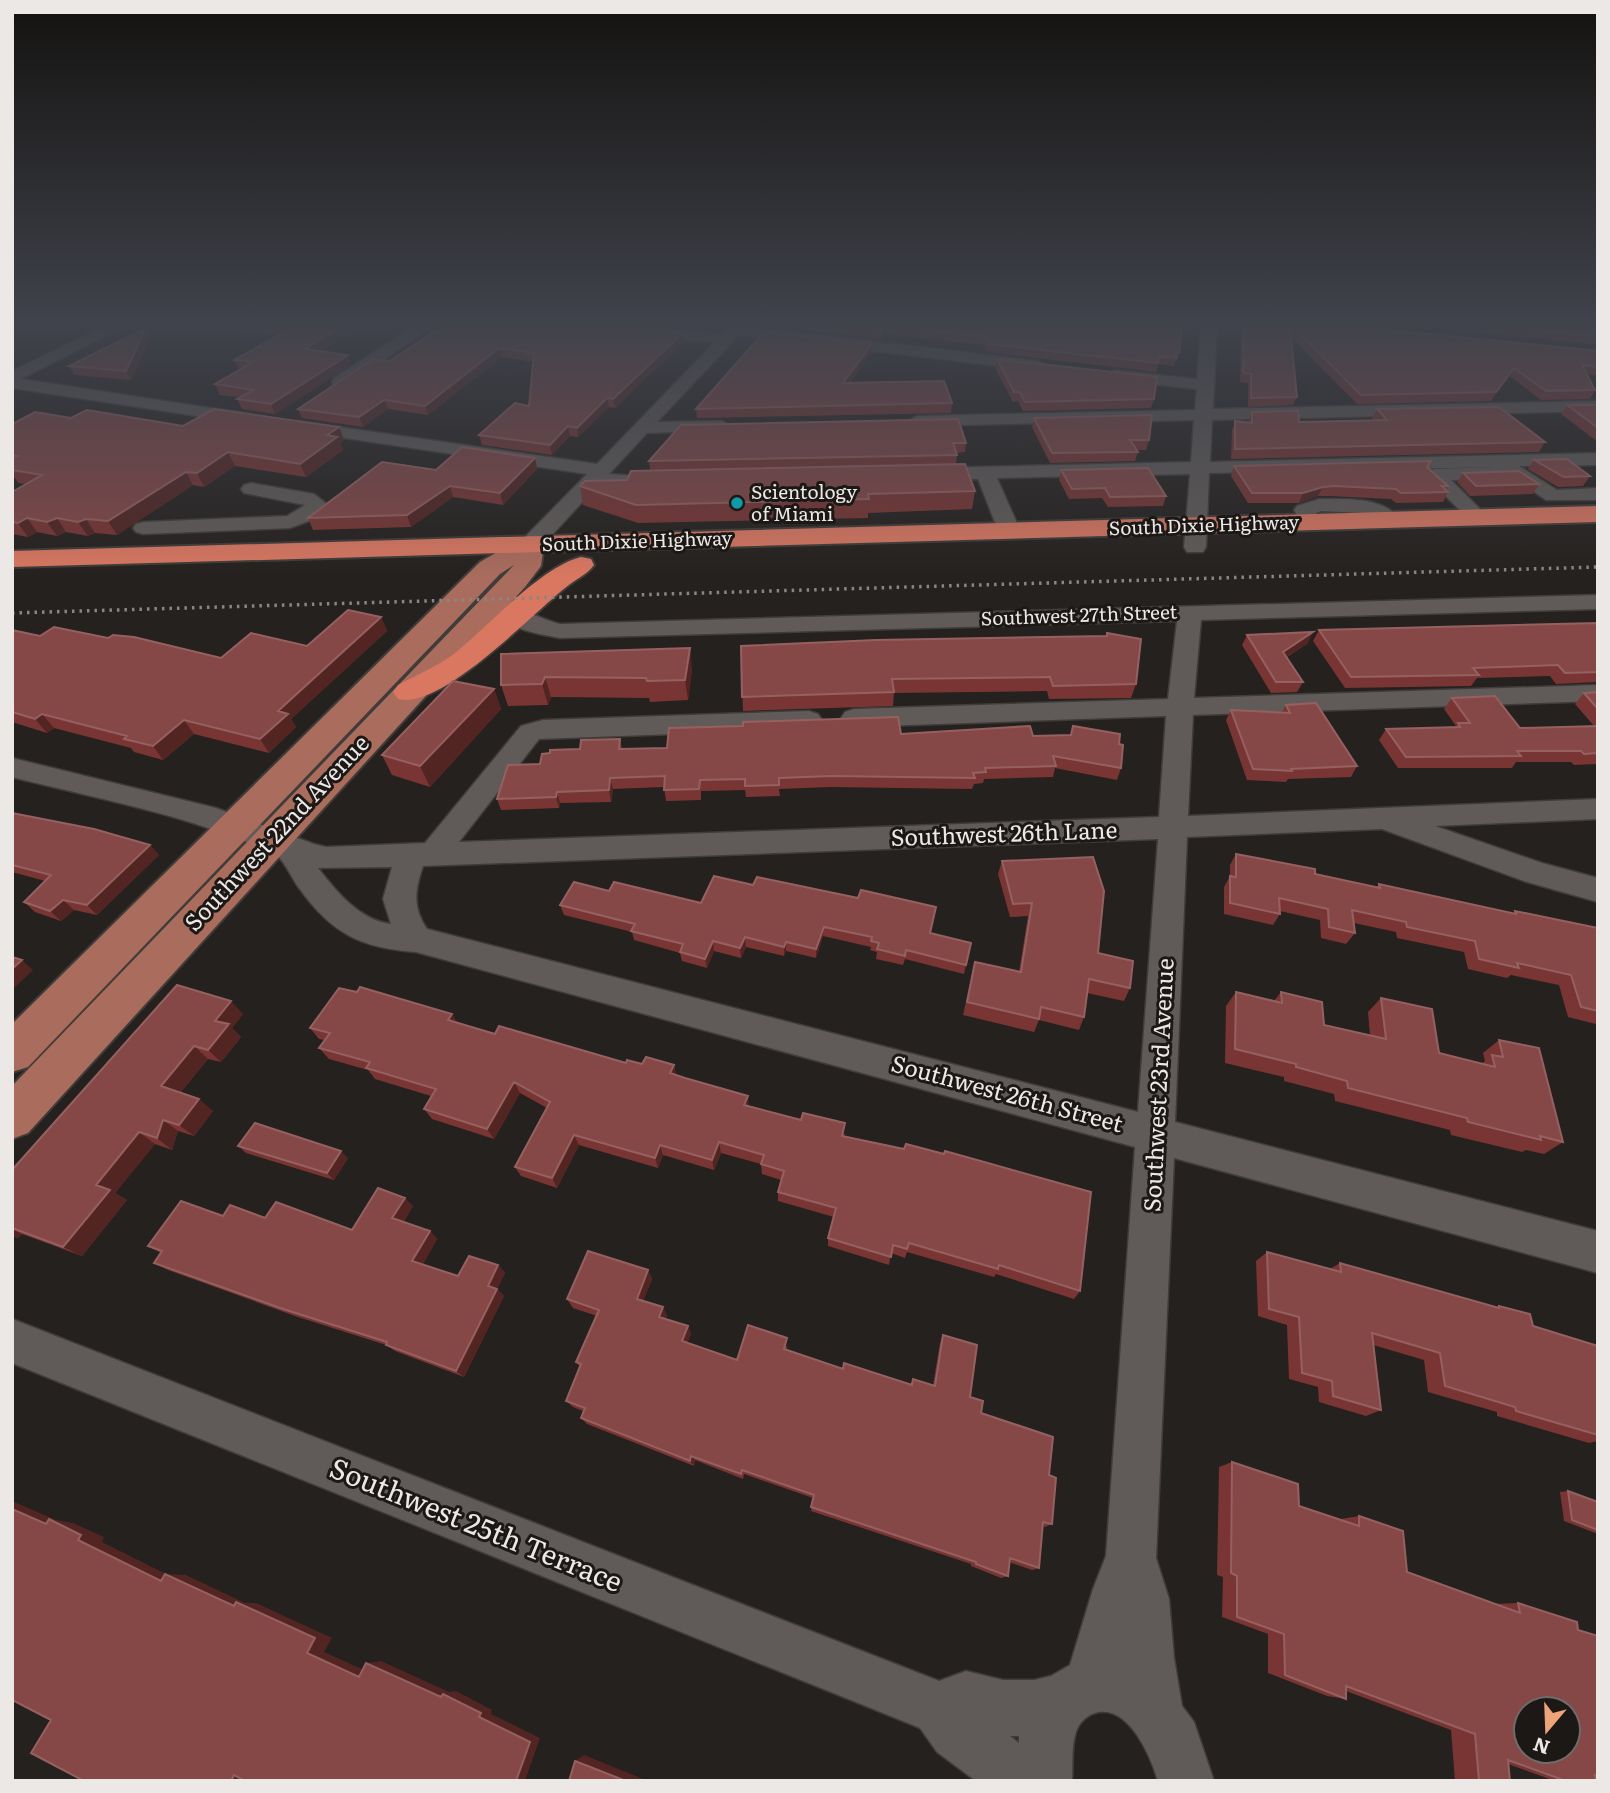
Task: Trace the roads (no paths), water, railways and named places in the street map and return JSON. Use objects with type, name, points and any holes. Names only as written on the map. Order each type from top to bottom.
[{"type":"highway","name":"South Dixie Highway","points":[[12,581],[490,568],[530,555],[582,565],[1195,536],[1310,522],[1586,514]]},
{"type":"highway","name":"South Dixie Highway","points":[[12,559],[250,552],[530,555],[1009,530],[1195,536],[1598,536]]},
{"type":"highway","points":[[409,692],[459,664],[557,580],[582,565]]},
{"type":"main road","name":"Southwest 22nd Avenue","points":[[12,1053],[265,837],[409,692],[530,555]]},
{"type":"main road","name":"Southwest 22nd Avenue","points":[[12,1118],[265,837],[490,568]]},
{"type":"street","points":[[190,410],[596,474],[659,481]]},
{"type":"street","points":[[272,422],[296,410]]},
{"type":"street","name":"Southwest 22nd Avenue","points":[[530,555],[596,474],[659,410]]},
{"type":"street","points":[[1195,536],[1203,410]]},
{"type":"street","points":[[894,422],[1417,410]]},
{"type":"street","points":[[642,428],[740,426]]},
{"type":"street","points":[[909,475],[1598,459]]},
{"type":"street","points":[[1313,464],[1348,505]]},
{"type":"street","points":[[1478,517],[1434,475],[1569,469]]},
{"type":"street","points":[[985,472],[1009,530]]},
{"type":"street","points":[[1518,472],[1586,514]]},
{"type":"street","points":[[143,528],[290,522],[307,515],[317,504],[307,498],[251,489]]},
{"type":"street","points":[[1553,496],[1598,494]]},
{"type":"street","points":[[1310,522],[1304,510],[1308,507],[1348,505],[1370,508],[1391,520]]},
{"type":"street","points":[[248,524],[238,539],[250,552]]},
{"type":"street","points":[[186,554],[212,538],[224,525]]},
{"type":"street","name":"Southwest 27th Street","points":[[515,616],[535,626],[560,631],[1598,602]]},
{"type":"street","name":"Southwest 23rd Avenue","points":[[1172,1745],[1147,1658],[1143,1599],[1131,1558],[1157,1134],[1172,827],[1190,612]]},
{"type":"street","name":"Southwest 27th Street","points":[[485,642],[538,638],[560,631]]},
{"type":"street","points":[[416,939],[401,917],[398,903],[422,855],[522,740],[530,732],[542,729],[1598,693]]},
{"type":"street","points":[[12,767],[265,837],[326,858],[422,855]]},
{"type":"street","name":"Southwest 26th Lane","points":[[422,855],[1598,809]]},
{"type":"street","points":[[1379,818],[1538,874],[1598,890]]},
{"type":"street","name":"Southwest 26th Street","points":[[265,837],[330,904],[362,929],[375,935],[416,939],[1598,1252]]},
{"type":"street","name":"Southwest 25th Terrace","points":[[12,1341],[939,1709],[957,1732],[982,1748],[1018,1781]]},
{"type":"street","name":"Southwest 23rd Avenue","points":[[1044,1781],[1044,1741],[1049,1722],[1075,1692],[1106,1637],[1118,1584],[1131,1558]]},
{"type":"street","points":[[939,1709],[966,1698],[991,1705],[1032,1710],[1075,1692],[1106,1683],[1124,1688],[1172,1745],[1213,1781]]},
{"type":"railway","points":[[12,613],[1598,567]]},
{"type":"place","name":"Scientology of Miami","points":[[737,503]]}]
